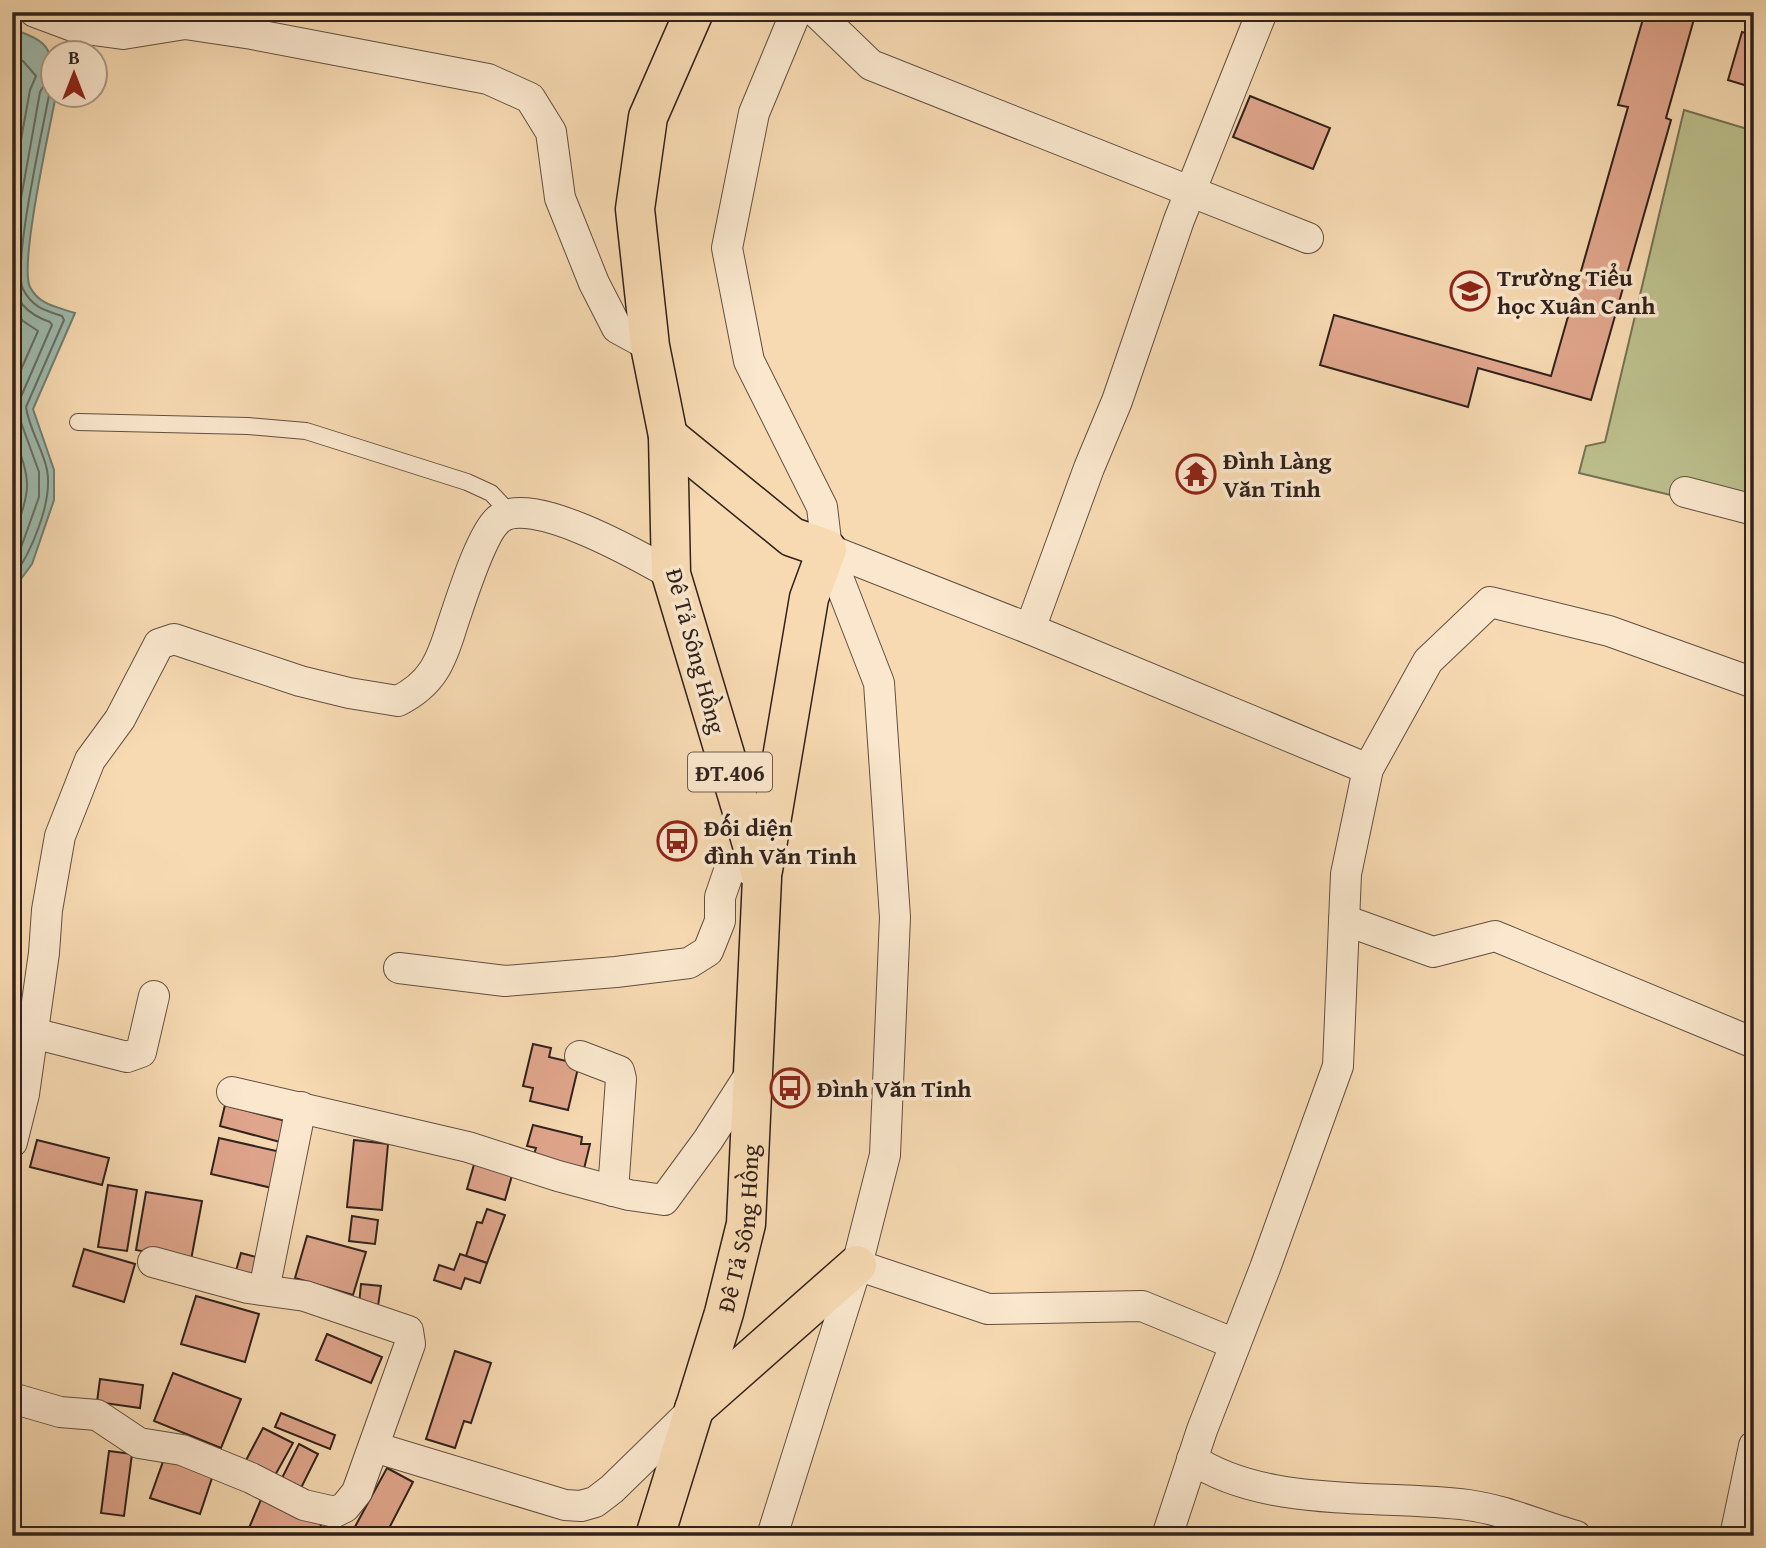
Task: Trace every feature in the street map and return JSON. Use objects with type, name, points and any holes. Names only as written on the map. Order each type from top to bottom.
[{"type":"main road","name":"Đê Tả Sông Hồng","points":[[655,1536],[724,1313],[746,1224],[762,878],[671,574],[668,436],[650,346],[635,209],[648,117],[694,12]]},
{"type":"main road","points":[[668,436],[792,537],[827,550],[809,598],[762,878]]},
{"type":"main road","points":[[693,1410],[857,1265]]},
{"type":"street","points":[[35,12],[78,28],[123,33],[185,24],[252,33],[488,79],[530,98],[551,132],[560,198],[594,283],[617,328],[650,346]]},
{"type":"street","points":[[772,1536],[857,1265],[885,1155],[895,917],[879,683],[827,550],[822,507],[749,361],[727,248],[754,113],[796,12]]},
{"type":"street","points":[[816,12],[871,65],[1308,238]]},
{"type":"street","points":[[1030,629],[1089,468],[1117,401],[1166,253],[1262,12]]},
{"type":"street","points":[[1685,492],[1754,510]]},
{"type":"street","points":[[12,1142],[24,1094],[44,953],[47,910],[60,836],[90,760],[120,719],[159,644],[174,639],[300,681],[398,701],[429,679],[446,646],[476,559],[499,519],[510,513],[548,517],[600,536],[671,574]]},
{"type":"street","points":[[827,550],[1030,629],[1368,769]]},
{"type":"street","points":[[1167,1536],[1192,1459],[1338,1066],[1346,874],[1368,769],[1427,661],[1490,602],[1609,631],[1754,683]]},
{"type":"street","points":[[399,968],[505,981],[689,963],[708,951],[720,921],[720,897],[730,868],[743,865],[762,878]]},
{"type":"street","points":[[1344,920],[1433,952],[1495,936],[1754,1044]]},
{"type":"street","points":[[33,1033],[127,1057],[141,1052],[153,996]]},
{"type":"street","points":[[580,1056],[619,1071],[621,1079],[613,1191]]},
{"type":"street","points":[[232,1092],[468,1147],[613,1191],[664,1200],[708,1140],[753,1070]]},
{"type":"street","points":[[264,1290],[301,1107]]},
{"type":"street","points":[[12,1398],[60,1412],[97,1415],[139,1443],[182,1450],[251,1478],[304,1505],[335,1512],[345,1507],[357,1492],[374,1447],[410,1344],[408,1331],[305,1296],[264,1290],[153,1262]]},
{"type":"street","points":[[857,1265],[988,1308],[1142,1306],[1235,1344]]},
{"type":"street","points":[[374,1447],[565,1505],[581,1506],[595,1502],[612,1489],[693,1410]]},
{"type":"street","points":[[1735,1536],[1754,1446]]},
{"type":"street","points":[[1192,1459],[1207,1469],[1287,1493],[1469,1505],[1576,1536]]},
{"type":"lane","points":[[78,422],[248,426],[306,431],[467,482],[492,493],[510,513]]},
{"type":"green space","points":[[1684,110],[1754,131],[1754,515],[1579,473],[1586,446],[1605,442]]},
{"type":"water","points":[[12,29],[38,40],[38,108],[53,108],[32,225],[28,274],[30,287],[43,302],[75,313],[33,409],[54,470],[54,500],[32,564],[12,591]]},
{"type":"building","points":[[1645,12],[1696,12],[1666,118],[1671,120],[1591,400],[1478,368],[1468,407],[1320,365],[1334,315],[1551,376],[1628,107],[1618,105]]},
{"type":"building","points":[[1742,32],[1754,35],[1754,88],[1728,80]]},
{"type":"building","points":[[1250,96],[1330,128],[1313,169],[1233,137]]},
{"type":"building","points":[[533,1044],[551,1048],[549,1057],[579,1064],[568,1110],[530,1101],[533,1088],[523,1086]]},
{"type":"building","points":[[225,1105],[286,1121],[280,1142],[220,1126]]},
{"type":"building","points":[[533,1125],[582,1137],[581,1144],[590,1144],[583,1173],[532,1160],[536,1148],[527,1146]]},
{"type":"building","points":[[219,1138],[281,1152],[272,1188],[211,1174]]},
{"type":"building","points":[[37,1140],[109,1158],[102,1185],[30,1167]]},
{"type":"building","points":[[354,1140],[388,1144],[382,1210],[347,1207]]},
{"type":"building","points":[[477,1154],[513,1172],[505,1200],[467,1189]]},
{"type":"building","points":[[108,1185],[137,1190],[127,1251],[98,1247]]},
{"type":"building","points":[[146,1192],[202,1201],[191,1260],[136,1250]]},
{"type":"building","points":[[487,1209],[505,1215],[487,1263],[466,1256],[477,1222],[482,1223]]},
{"type":"building","points":[[352,1216],[378,1220],[375,1244],[349,1241]]},
{"type":"building","points":[[307,1236],[366,1252],[353,1295],[295,1278]]},
{"type":"building","points":[[84,1249],[135,1264],[124,1302],[73,1286]]},
{"type":"building","points":[[241,1253],[267,1260],[260,1285],[234,1278]]},
{"type":"building","points":[[460,1254],[487,1263],[480,1283],[465,1278],[461,1289],[434,1280],[439,1265],[454,1270]]},
{"type":"building","points":[[361,1284],[381,1286],[378,1306],[359,1304]]},
{"type":"building","points":[[196,1296],[259,1314],[245,1362],[181,1344]]},
{"type":"building","points":[[327,1334],[382,1357],[371,1383],[316,1360]]},
{"type":"building","points":[[455,1351],[491,1363],[471,1423],[464,1421],[455,1448],[426,1439]]},
{"type":"building","points":[[173,1373],[241,1399],[221,1448],[154,1421]]},
{"type":"building","points":[[100,1379],[143,1385],[140,1408],[97,1402]]},
{"type":"building","points":[[281,1413],[335,1435],[330,1449],[275,1427]]},
{"type":"building","points":[[263,1428],[293,1443],[273,1479],[244,1464]]},
{"type":"building","points":[[299,1444],[318,1454],[301,1488],[282,1478]]},
{"type":"building","points":[[109,1451],[132,1454],[124,1516],[101,1513]]},
{"type":"building","points":[[165,1456],[214,1472],[200,1514],[150,1498]]},
{"type":"building","points":[[387,1468],[413,1482],[385,1536],[354,1536],[351,1534]]},
{"type":"building","points":[[262,1497],[322,1523],[316,1536],[267,1536],[249,1528]]},
{"type":"place","name":"Trường Tiểu học Xuân Canh","points":[[1470,291]]},
{"type":"place","name":"Đình Làng Văn Tinh","points":[[1196,474]]},
{"type":"place","name":"Đối diện đình Văn Tinh","points":[[677,841]]},
{"type":"place","name":"Đình Văn Tinh","points":[[790,1088]]}]
